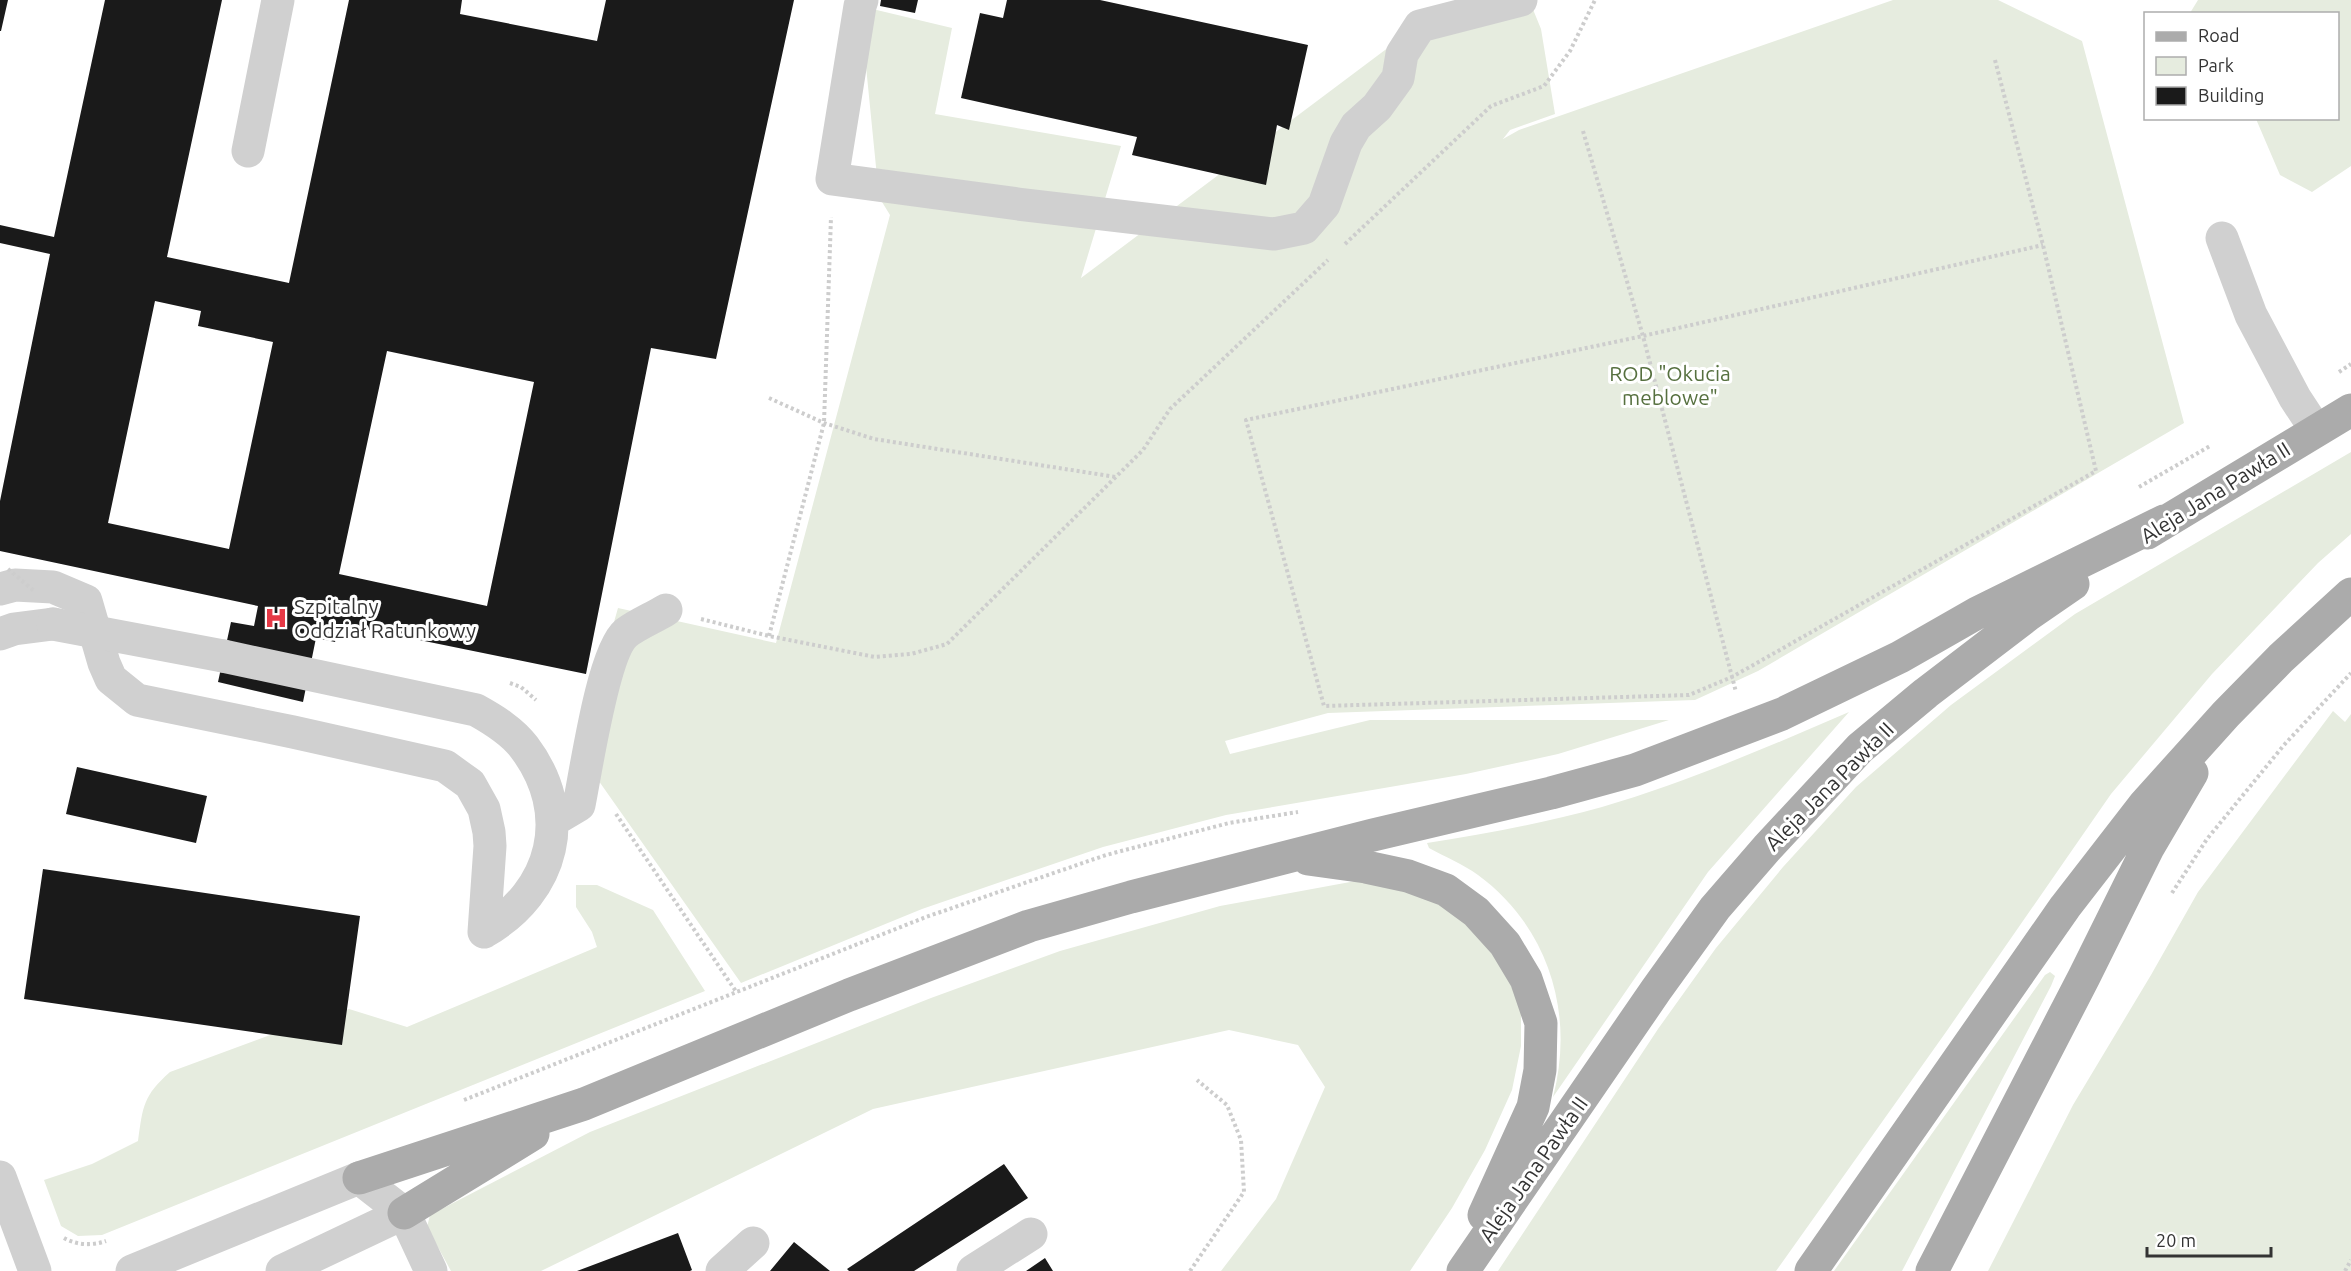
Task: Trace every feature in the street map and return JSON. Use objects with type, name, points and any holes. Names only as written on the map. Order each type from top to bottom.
[{"type":"main road","name":"Aleja Jana Pawła II","points":[[1461,1271],[1715,908],[1860,748],[1926,693],[2028,615],[2164,521],[2351,410]]},
{"type":"main road","points":[[359,1178],[584,1104],[849,995],[1029,926],[1131,897],[1551,794],[1635,770],[1772,718],[1900,657],[1977,613],[2164,521]]},
{"type":"main road","points":[[1811,1271],[2065,907],[2144,805],[2226,714],[2281,658],[2351,594]]},
{"type":"main road","points":[[1932,1271],[2148,848],[2226,714]]},
{"type":"main road","points":[[1288,857],[1366,867],[1408,876],[1446,890],[1476,912],[1505,944],[1526,979],[1541,1023],[1540,1070],[1533,1107],[1461,1271]]},
{"type":"main road","points":[[404,1213],[584,1104]]},
{"type":"street","points":[[248,151],[278,0]]},
{"type":"street","points":[[862,0],[832,179],[1018,204],[1274,234],[1304,228],[1324,206],[1346,143],[1356,126],[1377,107],[1398,78],[1402,54],[1422,13],[1521,0]]},
{"type":"street","points":[[2222,238],[2251,315],[2295,398],[2316,430]]},
{"type":"street","points":[[0,589],[15,585],[54,587],[86,601],[104,663],[111,679],[137,700],[445,766],[470,784],[487,821],[490,846],[484,932],[502,922],[523,903],[535,887],[543,870],[552,821],[541,775],[523,746],[510,732],[476,710],[224,656],[53,624],[14,628],[0,634]]},
{"type":"street","points":[[552,821],[579,805],[600,699],[613,655],[625,634],[666,610]]},
{"type":"street","points":[[0,1177],[35,1271]]},
{"type":"street","points":[[132,1271],[359,1178],[404,1213],[431,1271]]},
{"type":"street","points":[[282,1271],[404,1213]]},
{"type":"street","points":[[973,1271],[1031,1234]]},
{"type":"street","points":[[722,1271],[753,1243]]},
{"type":"path","points":[[1343,245],[1491,106],[1544,86],[1570,51],[1595,0]]},
{"type":"path","points":[[1995,60],[2043,245],[2096,471],[1732,677],[1689,695],[1324,706],[1246,420],[1643,336],[2043,245]]},
{"type":"path","points":[[1583,131],[1643,336],[1738,701]]},
{"type":"path","points":[[769,636],[824,423],[832,179]]},
{"type":"path","points":[[666,610],[769,636],[875,657],[911,654],[947,644],[1143,450],[1170,409],[1335,254]]},
{"type":"path","points":[[769,398],[824,423],[874,439],[1116,477]]},
{"type":"path","points":[[2169,897],[2206,839],[2284,746],[2351,673]]},
{"type":"path","points":[[649,866],[737,993]]},
{"type":"path","points":[[1190,1271],[1244,1192],[1241,1140],[1227,1105],[1197,1080]]},
{"type":"path","points":[[2345,1271],[2351,1260]]},
{"type":"green space","name":"ROD \"Okucia meblowe\"","points":[[1893,0],[1998,0],[2082,41],[2184,423],[1758,671],[1695,700],[1328,713],[1225,741],[1230,754],[1370,720],[1669,720],[1558,754],[1466,774],[1226,815],[1103,847],[922,909],[741,983],[596,777],[590,706],[618,608],[776,643],[890,215],[879,197],[860,6],[952,28],[935,114],[1121,146],[1081,278],[1393,44],[1532,7],[1541,29],[1555,114],[1510,130],[1503,139],[1519,130]]},
{"type":"green space","points":[[2198,0],[2351,0],[2351,166],[2312,192],[2280,175],[2256,120],[2339,120],[2339,12],[2191,12]]},
{"type":"green space","points":[[2351,452],[2351,534],[2318,563],[2212,674],[2111,794],[1776,1271],[1498,1271],[1658,1029],[1716,948],[1783,867],[1856,787],[1951,705],[2075,614]]},
{"type":"green space","points":[[2333,711],[2345,722],[2351,714],[2351,1271],[1988,1271],[2073,1105],[2198,892]]},
{"type":"green space","points":[[1849,712],[1708,872],[1553,1097],[1559,1066],[1561,1035],[1558,1004],[1539,946],[1523,920],[1503,896],[1478,875],[1429,848],[1427,843],[1537,823],[1602,807],[1665,787]]},
{"type":"green space","points":[[1361,880],[1417,889],[1471,923],[1505,970],[1521,1011],[1521,1046],[1512,1090],[1485,1150],[1452,1208],[1410,1271],[1221,1271],[1276,1199],[1325,1087],[1298,1045],[1229,1030],[873,1109],[541,1271],[451,1271],[427,1227],[430,1215],[590,1132],[931,998],[1060,951],[1220,906]]},
{"type":"green space","points":[[576,885],[597,885],[653,910],[705,991],[102,1235],[78,1236],[61,1226],[44,1180],[92,1164],[138,1141],[141,1119],[149,1095],[170,1072],[324,1015],[349,1009],[407,1027],[597,947],[592,932],[576,907]]},
{"type":"green space","points":[[2050,972],[2055,976],[2051,986],[1902,1271],[1834,1271],[2045,975]]},
{"type":"building","points":[[0,0],[8,0],[1,31],[0,31]]},
{"type":"building","points":[[105,0],[222,0],[167,257],[289,283],[349,0],[462,0],[460,14],[597,41],[606,0],[794,0],[716,359],[651,348],[586,674],[341,624],[335,642],[316,638],[303,702],[218,682],[231,622],[254,626],[258,606],[0,551],[0,501],[50,254],[0,243],[0,225],[54,237]],"holes":[[[155,301],[201,311],[198,326],[273,342],[229,549],[108,523]],[[387,351],[534,382],[487,606],[339,574]]]},
{"type":"building","points":[[881,0],[918,0],[915,13],[880,6]]},
{"type":"building","points":[[1007,0],[1100,0],[1308,45],[1289,130],[1277,125],[1266,185],[1132,155],[1137,137],[961,98],[980,13],[1003,18]]},
{"type":"building","points":[[77,767],[207,796],[196,843],[66,814]]},
{"type":"building","points":[[43,869],[360,916],[342,1045],[24,999]]},
{"type":"building","points":[[1004,1164],[1028,1198],[914,1271],[849,1271],[847,1269]]},
{"type":"building","points":[[678,1233],[692,1270],[690,1271],[577,1271]]},
{"type":"building","points":[[794,1242],[830,1271],[770,1271]]},
{"type":"building","points":[[1045,1258],[1053,1271],[1026,1271]]},
{"type":"place","name":"Szpitalny Oddział Ratunkowy","points":[[276,618]]}]
